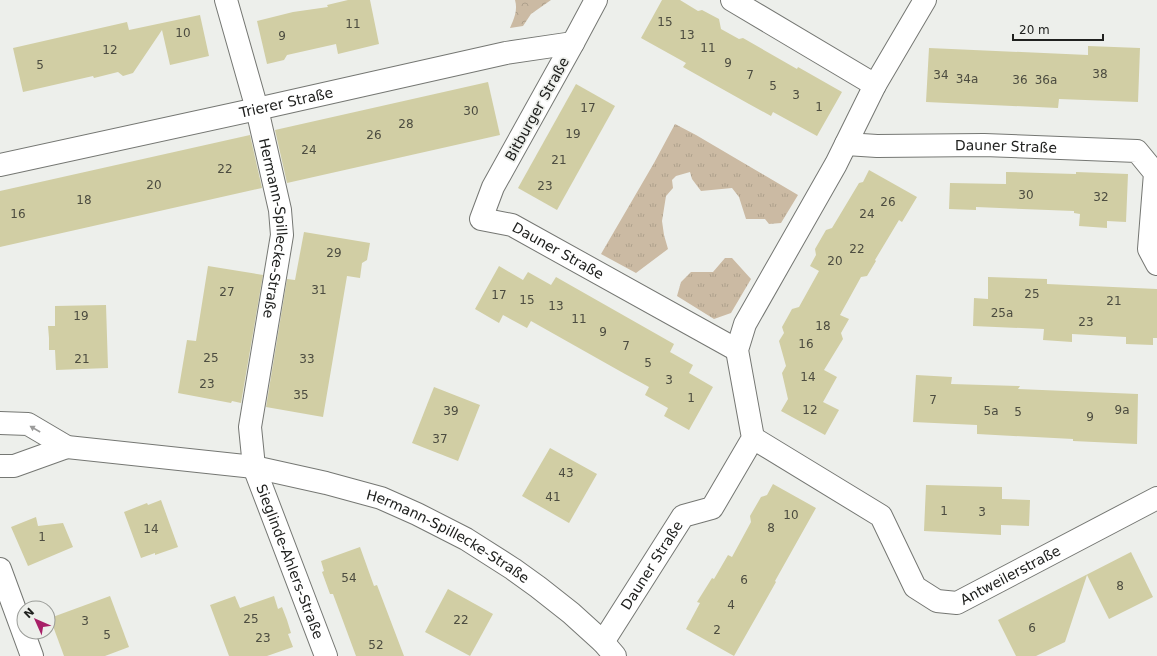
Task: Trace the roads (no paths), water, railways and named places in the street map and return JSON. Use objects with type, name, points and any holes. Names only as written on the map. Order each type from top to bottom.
[{"type":"street","name":"Hermann-Spillecke-Straße","points":[[226,0],[257,110],[280,210],[282,235],[250,427],[254,467]]},
{"type":"street","name":"Bitburger Straße","points":[[481,219],[493,187],[596,0]]},
{"type":"street","points":[[732,0],[875,85]]},
{"type":"street","points":[[753,438],[737,350],[745,324],[836,164],[875,85],[925,0]]},
{"type":"street","name":"Trierer Straße","points":[[0,165],[257,110],[506,53],[573,43]]},
{"type":"street","name":"Dauner Straße","points":[[846,144],[877,146],[984,145],[1137,151],[1155,173],[1149,249],[1157,264]]},
{"type":"street","name":"Dauner Straße","points":[[481,219],[512,225],[737,350]]},
{"type":"street","name":"Hermann-Spillecke-Straße","points":[[0,423],[28,424],[67,447],[254,467],[326,483],[381,498],[424,517],[466,539],[513,569],[538,586],[571,613],[609,649]]},
{"type":"street","name":"Dauner Straße","points":[[609,649],[683,516],[712,508],[753,438]]},
{"type":"street","name":"Antweilerstraße","points":[[753,438],[881,516],[915,587],[937,601],[958,603],[1157,498]]},
{"type":"street","name":"Hermann-Spillecke-Straße","points":[[0,466],[14,466],[67,447]]},
{"type":"street","name":"Sieglinde-Ahlers-Straße","points":[[254,467],[326,656]]},
{"type":"street","points":[[0,569],[32,656]]}]
